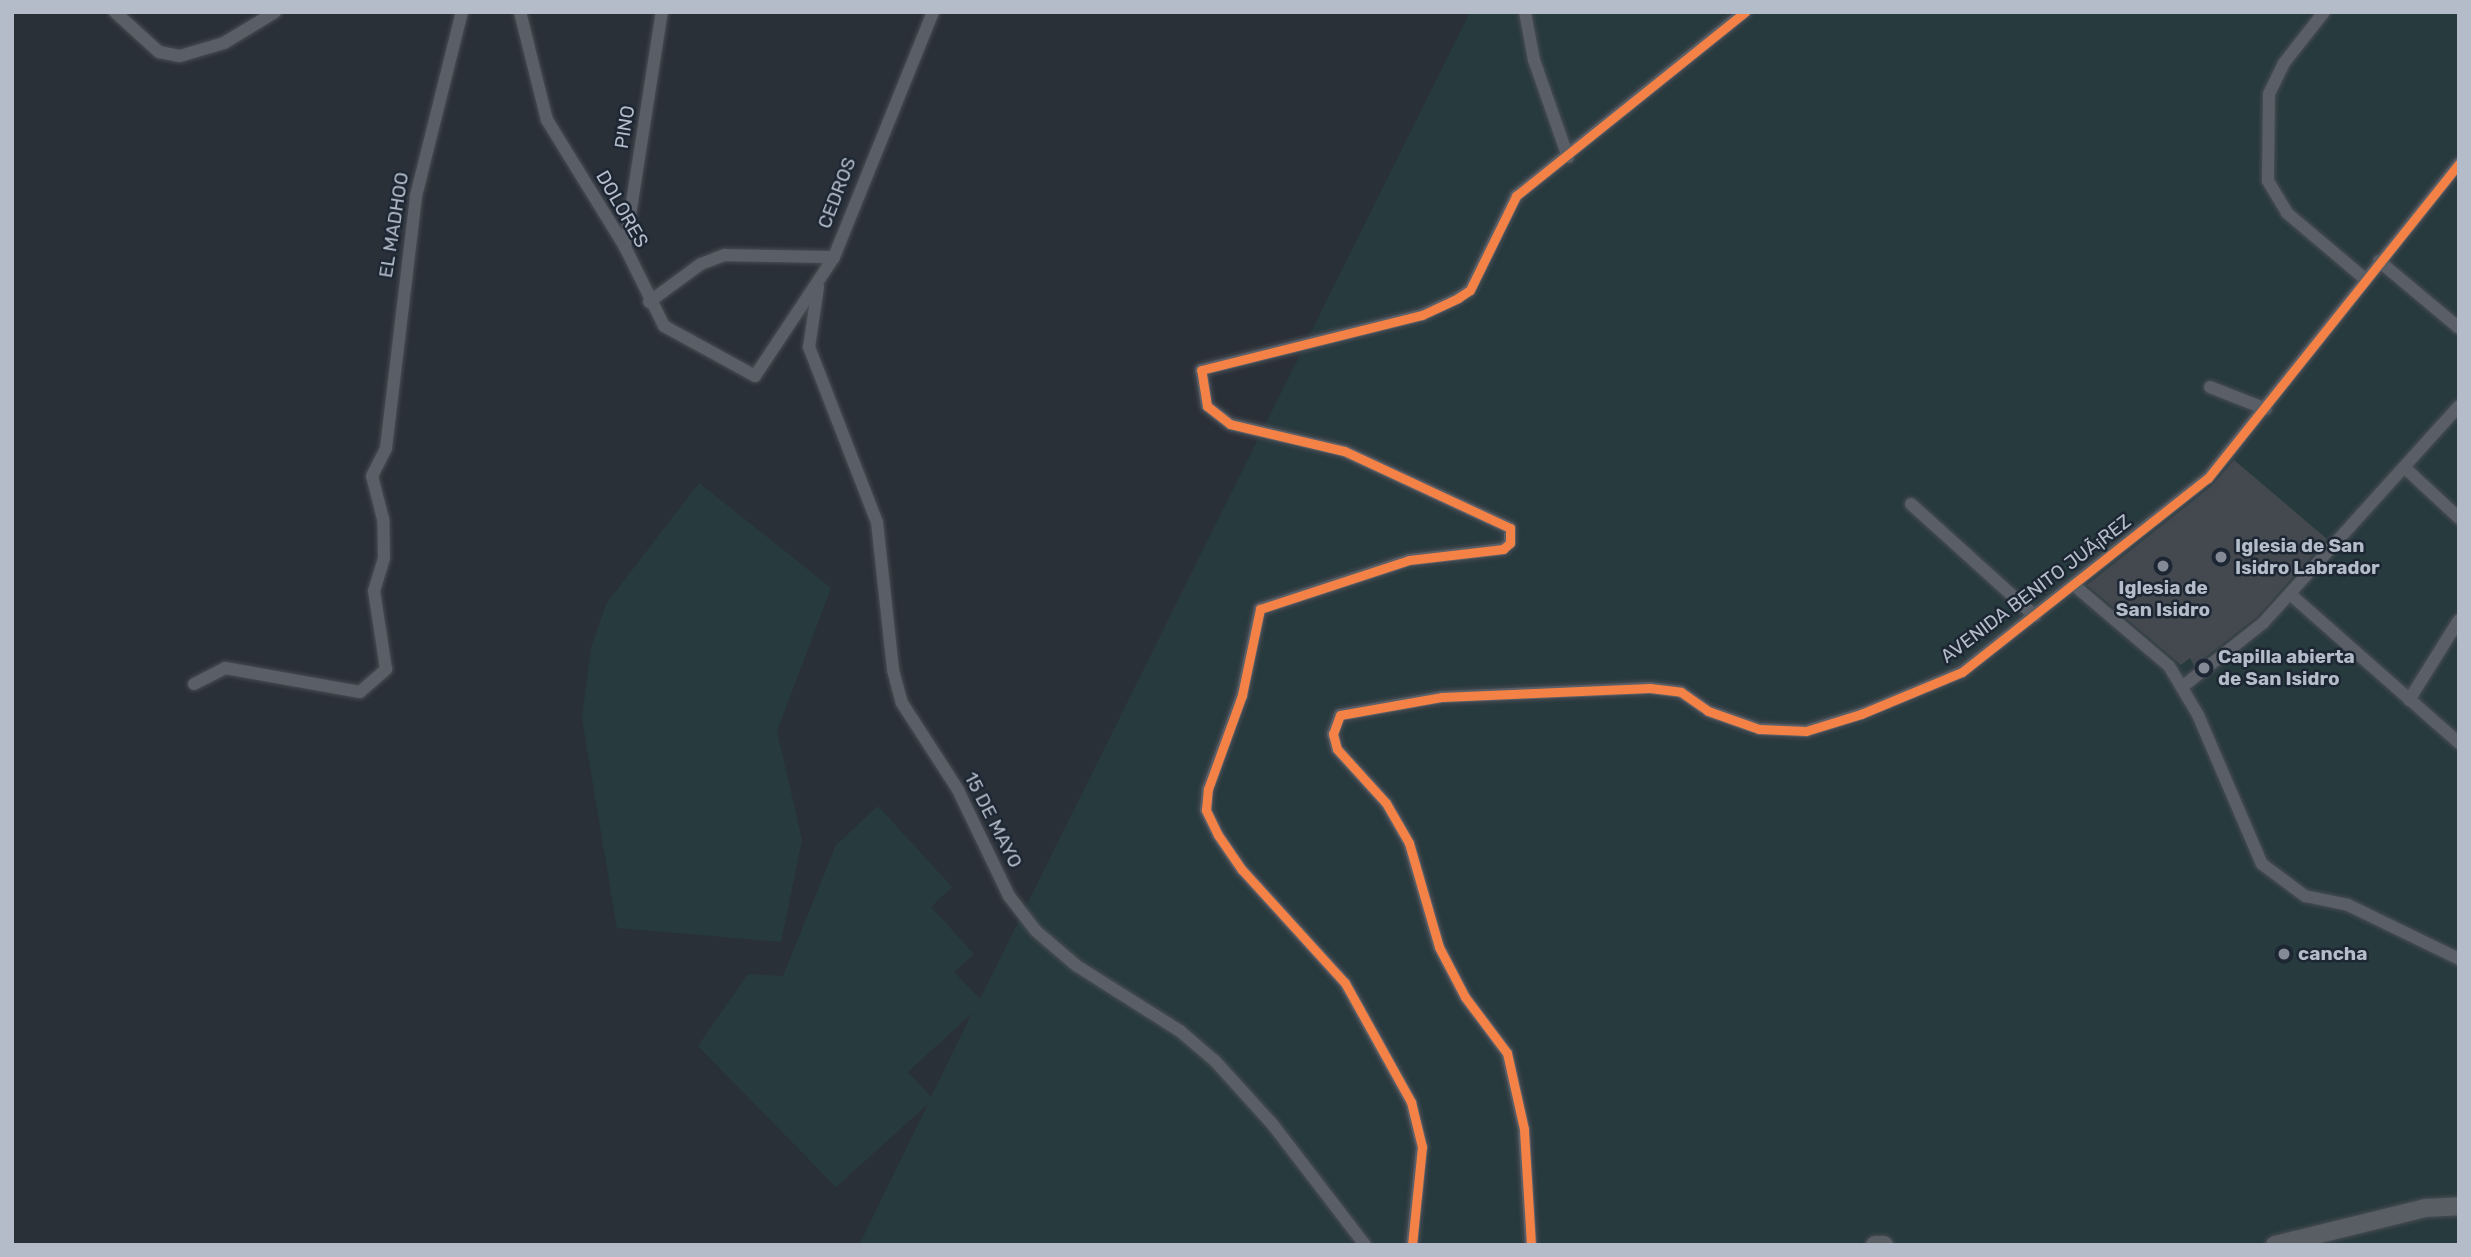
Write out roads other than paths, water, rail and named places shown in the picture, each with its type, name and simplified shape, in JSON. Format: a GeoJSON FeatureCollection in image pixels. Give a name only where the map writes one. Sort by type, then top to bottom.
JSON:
{"type":"FeatureCollection","features":[{"type":"Feature","properties":{"kind":"main road"},"geometry":{"type":"LineString","coordinates":[[2275,1245],[2413,1211],[2459,1206]]}},
{"type":"Feature","properties":{"kind":"main road"},"geometry":{"type":"LineString","coordinates":[[1875,1245],[1884,1245]]}},
{"type":"Feature","properties":{"kind":"street"},"geometry":{"type":"LineString","coordinates":[[115,12],[159,52],[180,56],[224,43],[275,12]]}},
{"type":"Feature","properties":{"kind":"street","name":"EL MADHOO"},"geometry":{"type":"LineString","coordinates":[[194,684],[219,669],[340,691],[360,692],[380,678],[388,659],[374,592],[384,549],[372,484],[387,448],[416,196],[462,12]]}},
{"type":"Feature","properties":{"kind":"street","name":"DOLORES"},"geometry":{"type":"LineString","coordinates":[[520,12],[547,120],[625,247],[649,302],[664,326],[755,376]]}},
{"type":"Feature","properties":{"kind":"street","name":"PINO"},"geometry":{"type":"LineString","coordinates":[[625,247],[662,12]]}},
{"type":"Feature","properties":{"kind":"street","name":"CEDROS"},"geometry":{"type":"LineString","coordinates":[[755,376],[818,286],[834,257],[933,12]]}},
{"type":"Feature","properties":{"kind":"street"},"geometry":{"type":"LineString","coordinates":[[1525,12],[1534,60],[1568,157]]}},
{"type":"Feature","properties":{"kind":"street"},"geometry":{"type":"LineString","coordinates":[[1412,1245],[1422,1147],[1411,1102],[1345,983],[1242,870],[1218,835],[1206,810],[1208,789],[1242,695],[1260,609],[1409,560],[1503,549],[1510,543],[1510,528],[1344,451],[1230,424],[1207,406],[1201,370],[1422,316],[1458,298],[1470,290],[1517,196],[1745,12]]}},
{"type":"Feature","properties":{"kind":"street"},"geometry":{"type":"LineString","coordinates":[[2324,12],[2284,63],[2269,94],[2268,181],[2287,213],[2365,279]]}},
{"type":"Feature","properties":{"kind":"street","name":"AVENIDA BENITO JUÃ¡REZ"},"geometry":{"type":"LineString","coordinates":[[1531,1245],[1524,1129],[1507,1053],[1465,997],[1439,947],[1409,843],[1386,803],[1337,749],[1333,734],[1335,721],[1345,713],[1442,697],[1650,688],[1681,692],[1708,711],[1759,729],[1806,731],[1861,715],[1962,672],[2075,586],[2208,478],[2266,409],[2379,261],[2459,164]]}},
{"type":"Feature","properties":{"kind":"street"},"geometry":{"type":"LineString","coordinates":[[649,302],[701,264],[725,255],[834,257]]}},
{"type":"Feature","properties":{"kind":"street"},"geometry":{"type":"LineString","coordinates":[[2379,261],[2459,328]]}},
{"type":"Feature","properties":{"kind":"street","name":"15 DE MAYO"},"geometry":{"type":"LineString","coordinates":[[818,286],[809,347],[877,522],[893,670],[902,702],[958,790],[1009,896],[1036,931],[1077,966],[1180,1031],[1215,1061],[1273,1125],[1365,1245]]}},
{"type":"Feature","properties":{"kind":"street"},"geometry":{"type":"LineString","coordinates":[[2210,387],[2266,409]]}},
{"type":"Feature","properties":{"kind":"street"},"geometry":{"type":"LineString","coordinates":[[2182,687],[2263,623],[2459,406]]}},
{"type":"Feature","properties":{"kind":"street"},"geometry":{"type":"LineString","coordinates":[[2405,467],[2459,518]]}},
{"type":"Feature","properties":{"kind":"street"},"geometry":{"type":"LineString","coordinates":[[1911,504],[2035,616]]}},
{"type":"Feature","properties":{"kind":"street"},"geometry":{"type":"LineString","coordinates":[[2075,586],[2169,666],[2182,687],[2262,864],[2305,896],[2348,905],[2459,959]]}},
{"type":"Feature","properties":{"kind":"street"},"geometry":{"type":"LineString","coordinates":[[2290,594],[2459,743]]}},
{"type":"Feature","properties":{"kind":"street"},"geometry":{"type":"LineString","coordinates":[[2409,700],[2459,620]]}},
{"type":"Feature","properties":{"kind":"waterway"},"geometry":{"type":"LineString","coordinates":[[2436,1245],[2459,1245]]}},
{"type":"Feature","properties":{"kind":"place","name":"Iglesia de San Isidro Labrador"},"geometry":{"type":"Point","coordinates":[2221,557]}},
{"type":"Feature","properties":{"kind":"place","name":"Iglesia de San Isidro"},"geometry":{"type":"Point","coordinates":[2163,566]}},
{"type":"Feature","properties":{"kind":"place","name":"Capilla abierta de San Isidro"},"geometry":{"type":"Point","coordinates":[2204,668]}},
{"type":"Feature","properties":{"kind":"place","name":"cancha"},"geometry":{"type":"Point","coordinates":[2284,954]}}]}
